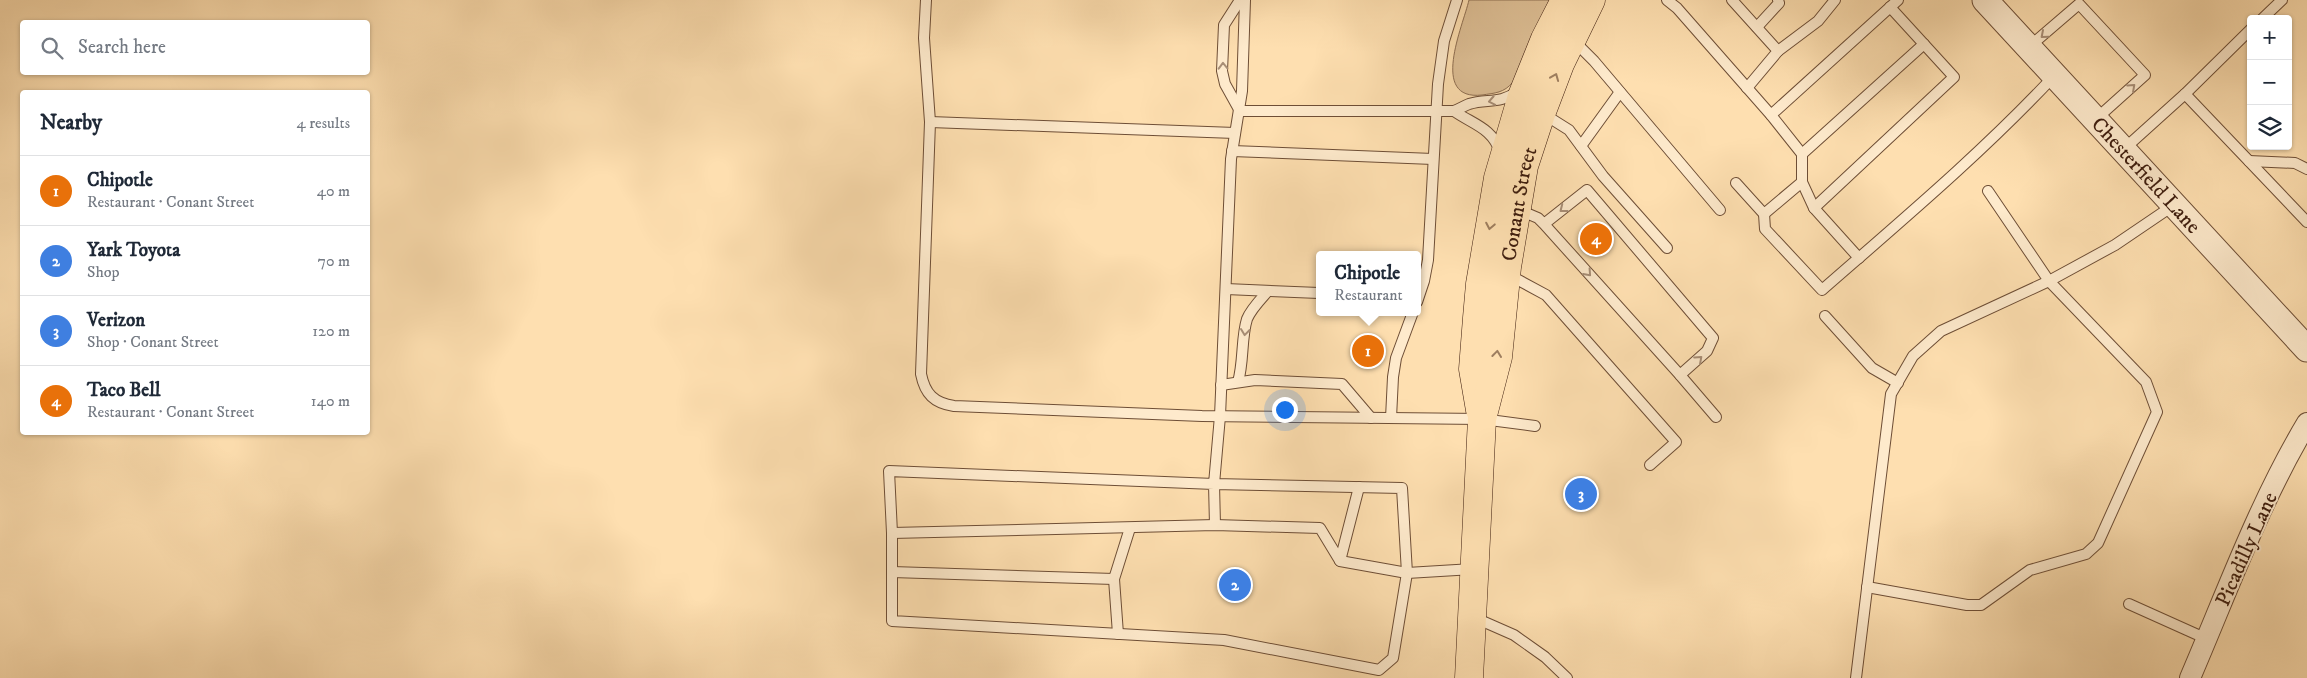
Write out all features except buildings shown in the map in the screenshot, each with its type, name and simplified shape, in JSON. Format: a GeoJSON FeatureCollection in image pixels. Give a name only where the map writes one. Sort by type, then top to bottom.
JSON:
{"type":"FeatureCollection","features":[{"type":"Feature","properties":{"kind":"main road","name":"Conant Street"},"geometry":{"type":"LineString","coordinates":[[1482,419],[1473,369],[1480,284],[1500,168],[1527,84],[1545,39],[1564,0]]}},
{"type":"Feature","properties":{"kind":"main road","name":"Conant Street"},"geometry":{"type":"LineString","coordinates":[[1469,678],[1482,419],[1498,357],[1506,274],[1524,166],[1541,112],[1572,38],[1591,0]]}},
{"type":"Feature","properties":{"kind":"street","name":"Chesterfield Lane"},"geometry":{"type":"LineString","coordinates":[[1991,2],[2095,120],[2307,349]]}},
{"type":"Feature","properties":{"kind":"street","name":"Picadilly Lane"},"geometry":{"type":"LineString","coordinates":[[2190,678],[2254,526],[2290,451],[2307,423]]}},
{"type":"Feature","properties":{"kind":"lane"},"geometry":{"type":"LineString","coordinates":[[926,0],[924,38],[930,122],[921,374],[924,387],[933,399],[942,404],[954,406],[1220,416],[1482,419],[1535,426]]}},
{"type":"Feature","properties":{"kind":"lane"},"geometry":{"type":"LineString","coordinates":[[1240,0],[1224,26],[1222,70],[1225,84],[1240,110]]}},
{"type":"Feature","properties":{"kind":"lane"},"geometry":{"type":"LineString","coordinates":[[1214,525],[1214,484],[1220,416],[1232,151],[1240,110],[1245,0]]}},
{"type":"Feature","properties":{"kind":"lane"},"geometry":{"type":"LineString","coordinates":[[1421,290],[1428,260],[1432,159],[1444,41],[1457,0]]}},
{"type":"Feature","properties":{"kind":"lane"},"geometry":{"type":"LineString","coordinates":[[1667,0],[1677,8],[1771,115],[1802,154],[1802,182],[1814,208],[1859,258]]}},
{"type":"Feature","properties":{"kind":"lane"},"geometry":{"type":"LineString","coordinates":[[1732,0],[1778,51]]}},
{"type":"Feature","properties":{"kind":"lane"},"geometry":{"type":"LineString","coordinates":[[1757,27],[1778,3],[1778,0]]}},
{"type":"Feature","properties":{"kind":"lane"},"geometry":{"type":"LineString","coordinates":[[1747,88],[1778,51],[1818,21],[1835,0]]}},
{"type":"Feature","properties":{"kind":"lane"},"geometry":{"type":"LineString","coordinates":[[2266,15],[2282,0]]}},
{"type":"Feature","properties":{"kind":"lane"},"geometry":{"type":"LineString","coordinates":[[1771,115],[1894,3],[1924,44],[1954,77],[1814,208]]}},
{"type":"Feature","properties":{"kind":"lane"},"geometry":{"type":"LineString","coordinates":[[2029,47],[2079,4],[2145,75],[2095,120]]}},
{"type":"Feature","properties":{"kind":"lane"},"geometry":{"type":"LineString","coordinates":[[2123,150],[2185,94],[2247,34]]}},
{"type":"Feature","properties":{"kind":"lane"},"geometry":{"type":"LineString","coordinates":[[1572,38],[1720,210]]}},
{"type":"Feature","properties":{"kind":"lane"},"geometry":{"type":"LineString","coordinates":[[1802,154],[1924,44]]}},
{"type":"Feature","properties":{"kind":"lane"},"geometry":{"type":"LineString","coordinates":[[1736,183],[1764,214],[1765,229],[1822,290],[2008,125],[2055,76]]}},
{"type":"Feature","properties":{"kind":"lane"},"geometry":{"type":"LineString","coordinates":[[1240,110],[1454,111],[1470,104],[1487,103],[1506,98],[1527,84]]}},
{"type":"Feature","properties":{"kind":"lane"},"geometry":{"type":"LineString","coordinates":[[1581,146],[1620,92]]}},
{"type":"Feature","properties":{"kind":"lane"},"geometry":{"type":"LineString","coordinates":[[2185,94],[2307,219]]}},
{"type":"Feature","properties":{"kind":"lane"},"geometry":{"type":"LineString","coordinates":[[1454,111],[1468,121],[1484,128],[1492,135],[1498,145],[1500,168]]}},
{"type":"Feature","properties":{"kind":"lane"},"geometry":{"type":"LineString","coordinates":[[1541,112],[1569,130],[1603,176],[1666,248]]}},
{"type":"Feature","properties":{"kind":"lane"},"geometry":{"type":"LineString","coordinates":[[930,122],[1235,133]]}},
{"type":"Feature","properties":{"kind":"lane"},"geometry":{"type":"LineString","coordinates":[[1232,151],[1432,159]]}},
{"type":"Feature","properties":{"kind":"lane"},"geometry":{"type":"LineString","coordinates":[[2249,161],[2295,163],[2307,169]]}},
{"type":"Feature","properties":{"kind":"lane"},"geometry":{"type":"LineString","coordinates":[[1764,214],[1802,182]]}},
{"type":"Feature","properties":{"kind":"lane"},"geometry":{"type":"LineString","coordinates":[[1544,224],[1587,190],[1713,338],[1707,351],[1680,376]]}},
{"type":"Feature","properties":{"kind":"lane"},"geometry":{"type":"LineString","coordinates":[[1867,586],[1967,605],[1981,605],[2030,570],[2086,554],[2098,543],[2157,412],[2146,382],[2049,281],[1988,190]]}},
{"type":"Feature","properties":{"kind":"lane"},"geometry":{"type":"LineString","coordinates":[[1856,678],[1891,394],[1913,356],[1941,331],[2049,281],[2115,245],[2174,205]]}},
{"type":"Feature","properties":{"kind":"lane"},"geometry":{"type":"LineString","coordinates":[[1518,209],[1538,218],[1544,224],[1716,417]]}},
{"type":"Feature","properties":{"kind":"lane"},"geometry":{"type":"LineString","coordinates":[[1506,274],[1546,295],[1676,442],[1650,465]]}},
{"type":"Feature","properties":{"kind":"lane"},"geometry":{"type":"LineString","coordinates":[[1226,289],[1316,293]]}},
{"type":"Feature","properties":{"kind":"lane"},"geometry":{"type":"LineString","coordinates":[[1238,382],[1243,362],[1245,329],[1248,319],[1268,290]]}},
{"type":"Feature","properties":{"kind":"lane"},"geometry":{"type":"LineString","coordinates":[[1391,418],[1392,377],[1396,358],[1412,316]]}},
{"type":"Feature","properties":{"kind":"lane"},"geometry":{"type":"LineString","coordinates":[[1825,316],[1872,368],[1898,383]]}},
{"type":"Feature","properties":{"kind":"lane"},"geometry":{"type":"LineString","coordinates":[[1221,385],[1255,380],[1342,384],[1372,418]]}},
{"type":"Feature","properties":{"kind":"lane"},"geometry":{"type":"LineString","coordinates":[[889,472],[1214,484],[1360,487],[1402,488],[1407,573],[1393,658],[1378,670],[1224,640],[892,620],[892,533],[889,472]]}},
{"type":"Feature","properties":{"kind":"lane"},"geometry":{"type":"LineString","coordinates":[[1340,561],[1360,487]]}},
{"type":"Feature","properties":{"kind":"lane"},"geometry":{"type":"LineString","coordinates":[[892,533],[1214,525],[1320,528],[1340,561],[1407,573],[1474,569]]}},
{"type":"Feature","properties":{"kind":"lane"},"geometry":{"type":"LineString","coordinates":[[1118,634],[1114,579],[1130,528]]}},
{"type":"Feature","properties":{"kind":"lane"},"geometry":{"type":"LineString","coordinates":[[892,572],[1114,579]]}},
{"type":"Feature","properties":{"kind":"lane"},"geometry":{"type":"LineString","coordinates":[[2129,604],[2207,639]]}},
{"type":"Feature","properties":{"kind":"lane"},"geometry":{"type":"LineString","coordinates":[[1472,616],[1514,635],[1545,657],[1568,678]]}},
{"type":"Feature","properties":{"kind":"shaded area"},"geometry":{"type":"Polygon","coordinates":[[[1469,0],[1553,0],[1525,63],[1513,82],[1499,92],[1482,95],[1466,94],[1457,86],[1453,74],[1453,59],[1469,0]]]}},
{"type":"Feature","properties":{"kind":"place","name":"Taco Bell"},"geometry":{"type":"Point","coordinates":[1596,239]}},
{"type":"Feature","properties":{"kind":"place","name":"Chipotle"},"geometry":{"type":"Point","coordinates":[1368,351]}},
{"type":"Feature","properties":{"kind":"place","name":"Verizon"},"geometry":{"type":"Point","coordinates":[1581,494]}},
{"type":"Feature","properties":{"kind":"place","name":"Yark Toyota"},"geometry":{"type":"Point","coordinates":[1235,585]}}]}
